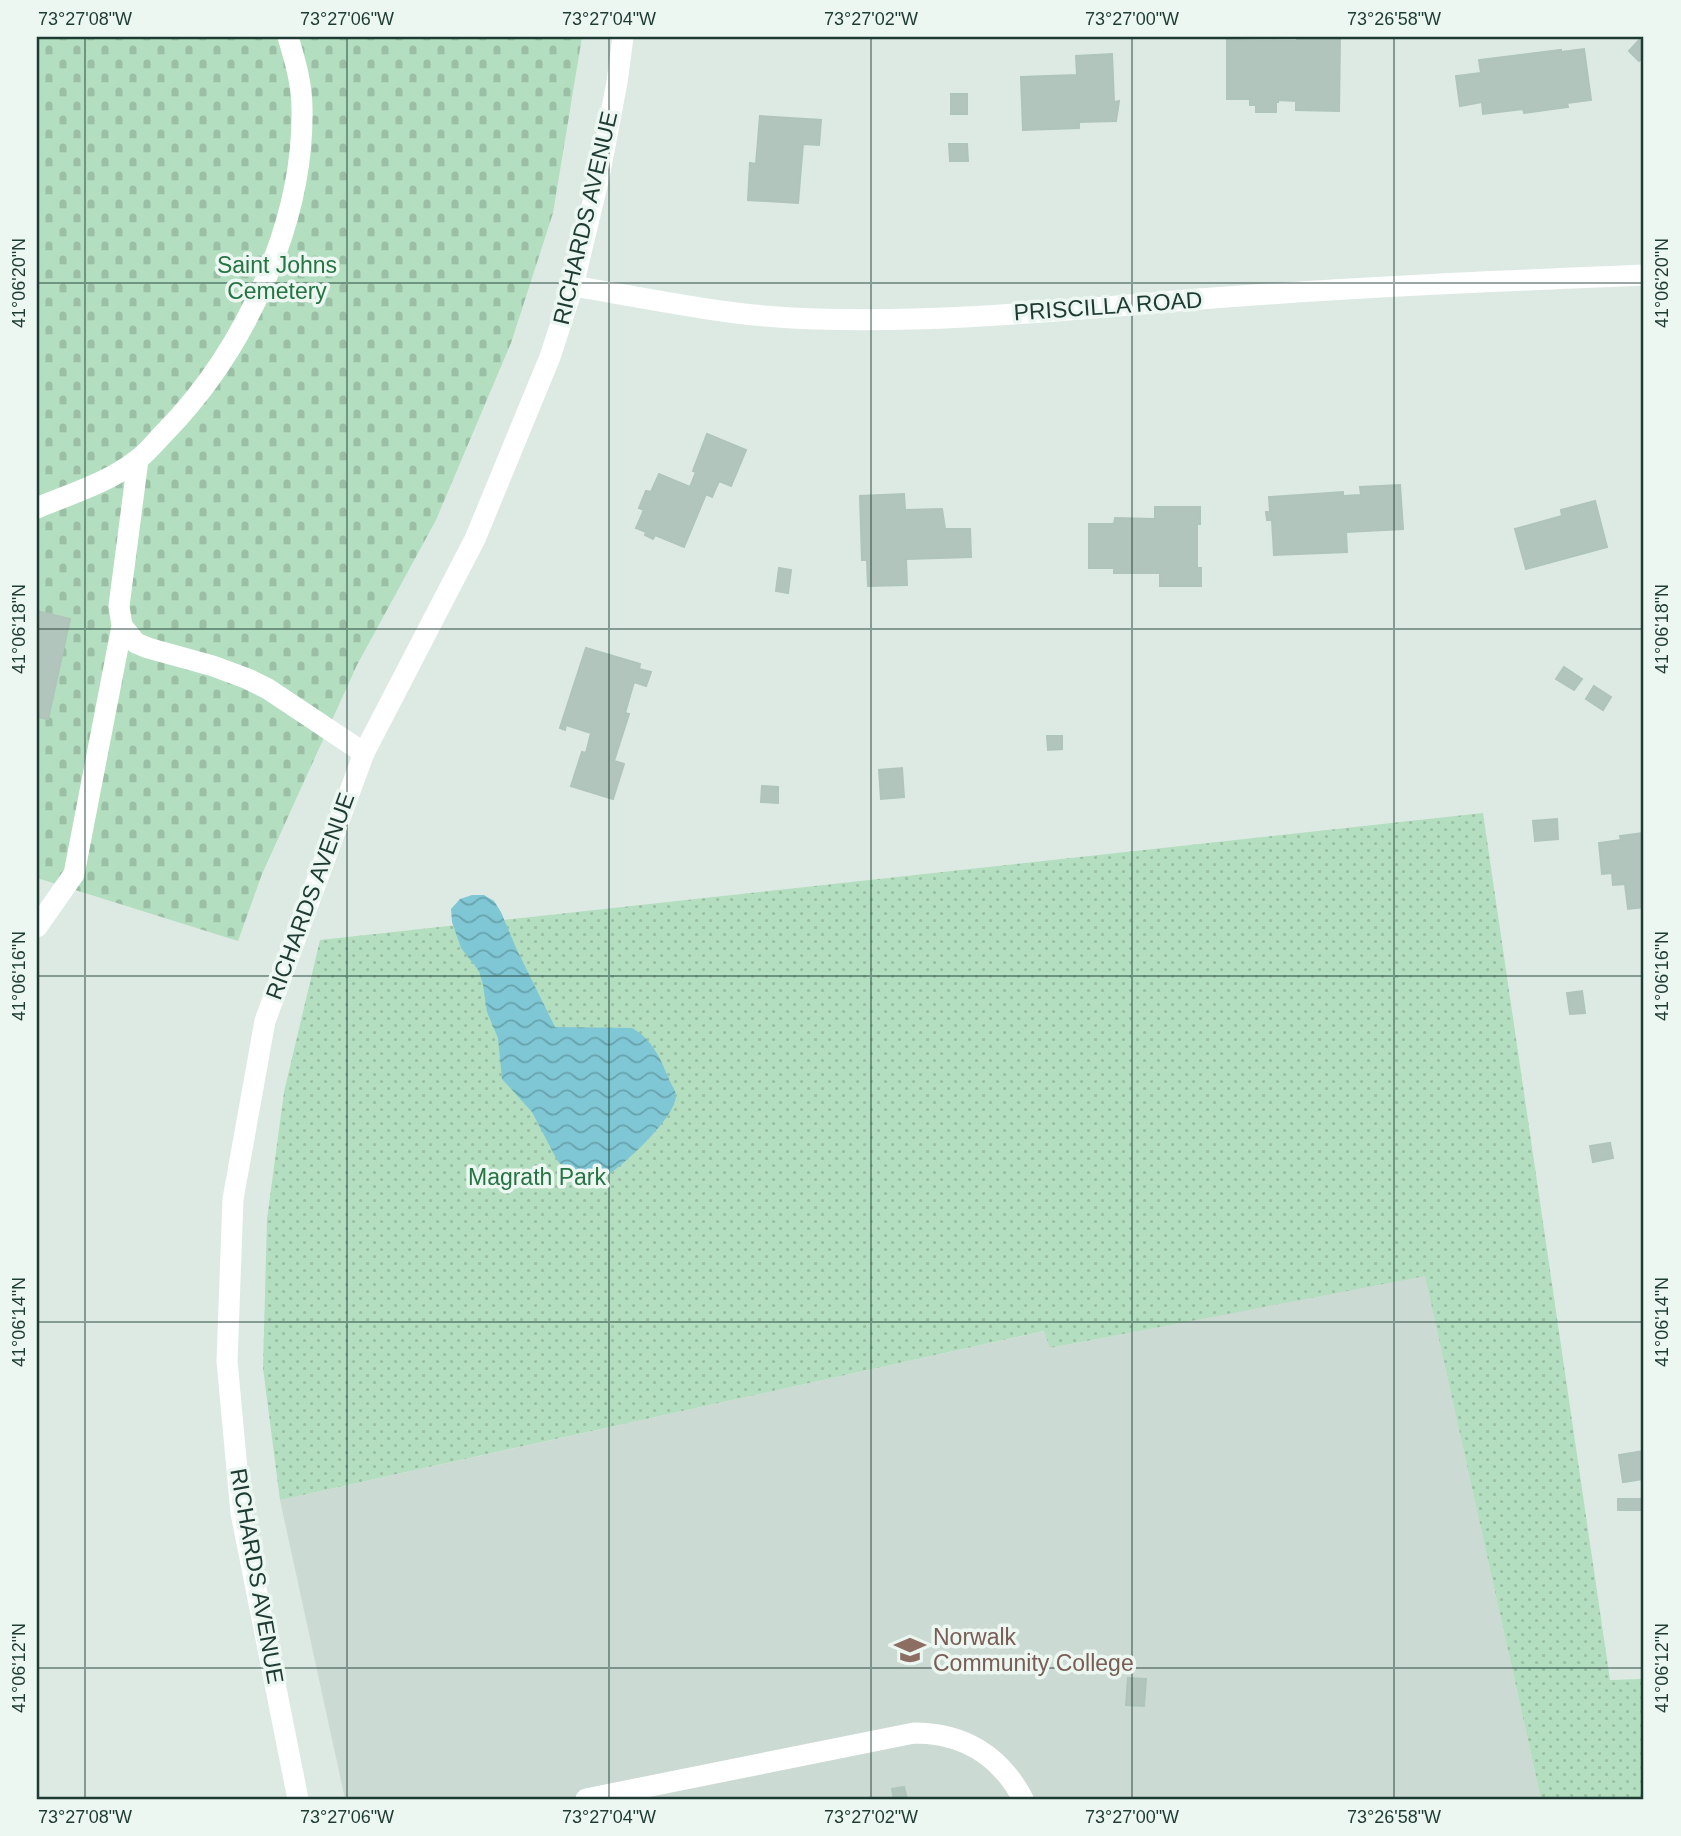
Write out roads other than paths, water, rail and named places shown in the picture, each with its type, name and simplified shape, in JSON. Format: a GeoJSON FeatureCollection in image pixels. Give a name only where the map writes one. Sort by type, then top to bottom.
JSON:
{"type":"FeatureCollection","features":[{"type":"Feature","properties":{"kind":"street"},"geometry":{"type":"LineString","coordinates":[[37,508],[104,480],[138,460],[191,405],[220,364],[260,291],[281,235],[298,167],[302,128],[300,83],[288,37]]}},
{"type":"Feature","properties":{"kind":"street","name":"RICHARDS AVENUE"},"geometry":{"type":"LineString","coordinates":[[298,1799],[241,1513],[227,1361],[233,1199],[265,1021],[364,753],[475,538],[550,357],[573,286],[599,177],[623,37]]}},
{"type":"Feature","properties":{"kind":"street","name":"PRISCILLA ROAD"},"geometry":{"type":"LineString","coordinates":[[573,286],[721,311],[792,318],[871,319],[972,317],[1408,285],[1644,275]]}},
{"type":"Feature","properties":{"kind":"street"},"geometry":{"type":"LineString","coordinates":[[37,928],[74,874],[122,626],[119,606],[138,460]]}},
{"type":"Feature","properties":{"kind":"street"},"geometry":{"type":"LineString","coordinates":[[122,626],[136,643],[214,666],[268,689],[364,753]]}},
{"type":"Feature","properties":{"kind":"street"},"geometry":{"type":"LineString","coordinates":[[586,1799],[899,1735],[945,1735],[976,1746],[1012,1780],[1023,1799]]}},
{"type":"Feature","properties":{"kind":"water"},"geometry":{"type":"Polygon","coordinates":[[[484,895],[494,901],[501,912],[555,1027],[632,1028],[655,1050],[675,1091],[674,1104],[659,1128],[622,1164],[600,1180],[576,1182],[557,1160],[532,1112],[502,1079],[498,1038],[487,1012],[479,971],[461,948],[452,922],[451,909],[460,899],[484,895]]]}},
{"type":"Feature","properties":{"kind":"place","name":"Norwalk Community College"},"geometry":{"type":"Point","coordinates":[910,1650]}},
{"type":"Feature","properties":{"kind":"park label","name":"Saint Johns Cemetery"},"geometry":{"type":"Point","coordinates":[277,278]}},
{"type":"Feature","properties":{"kind":"park label","name":"Magrath Park"},"geometry":{"type":"Point","coordinates":[537,1177]}}]}
